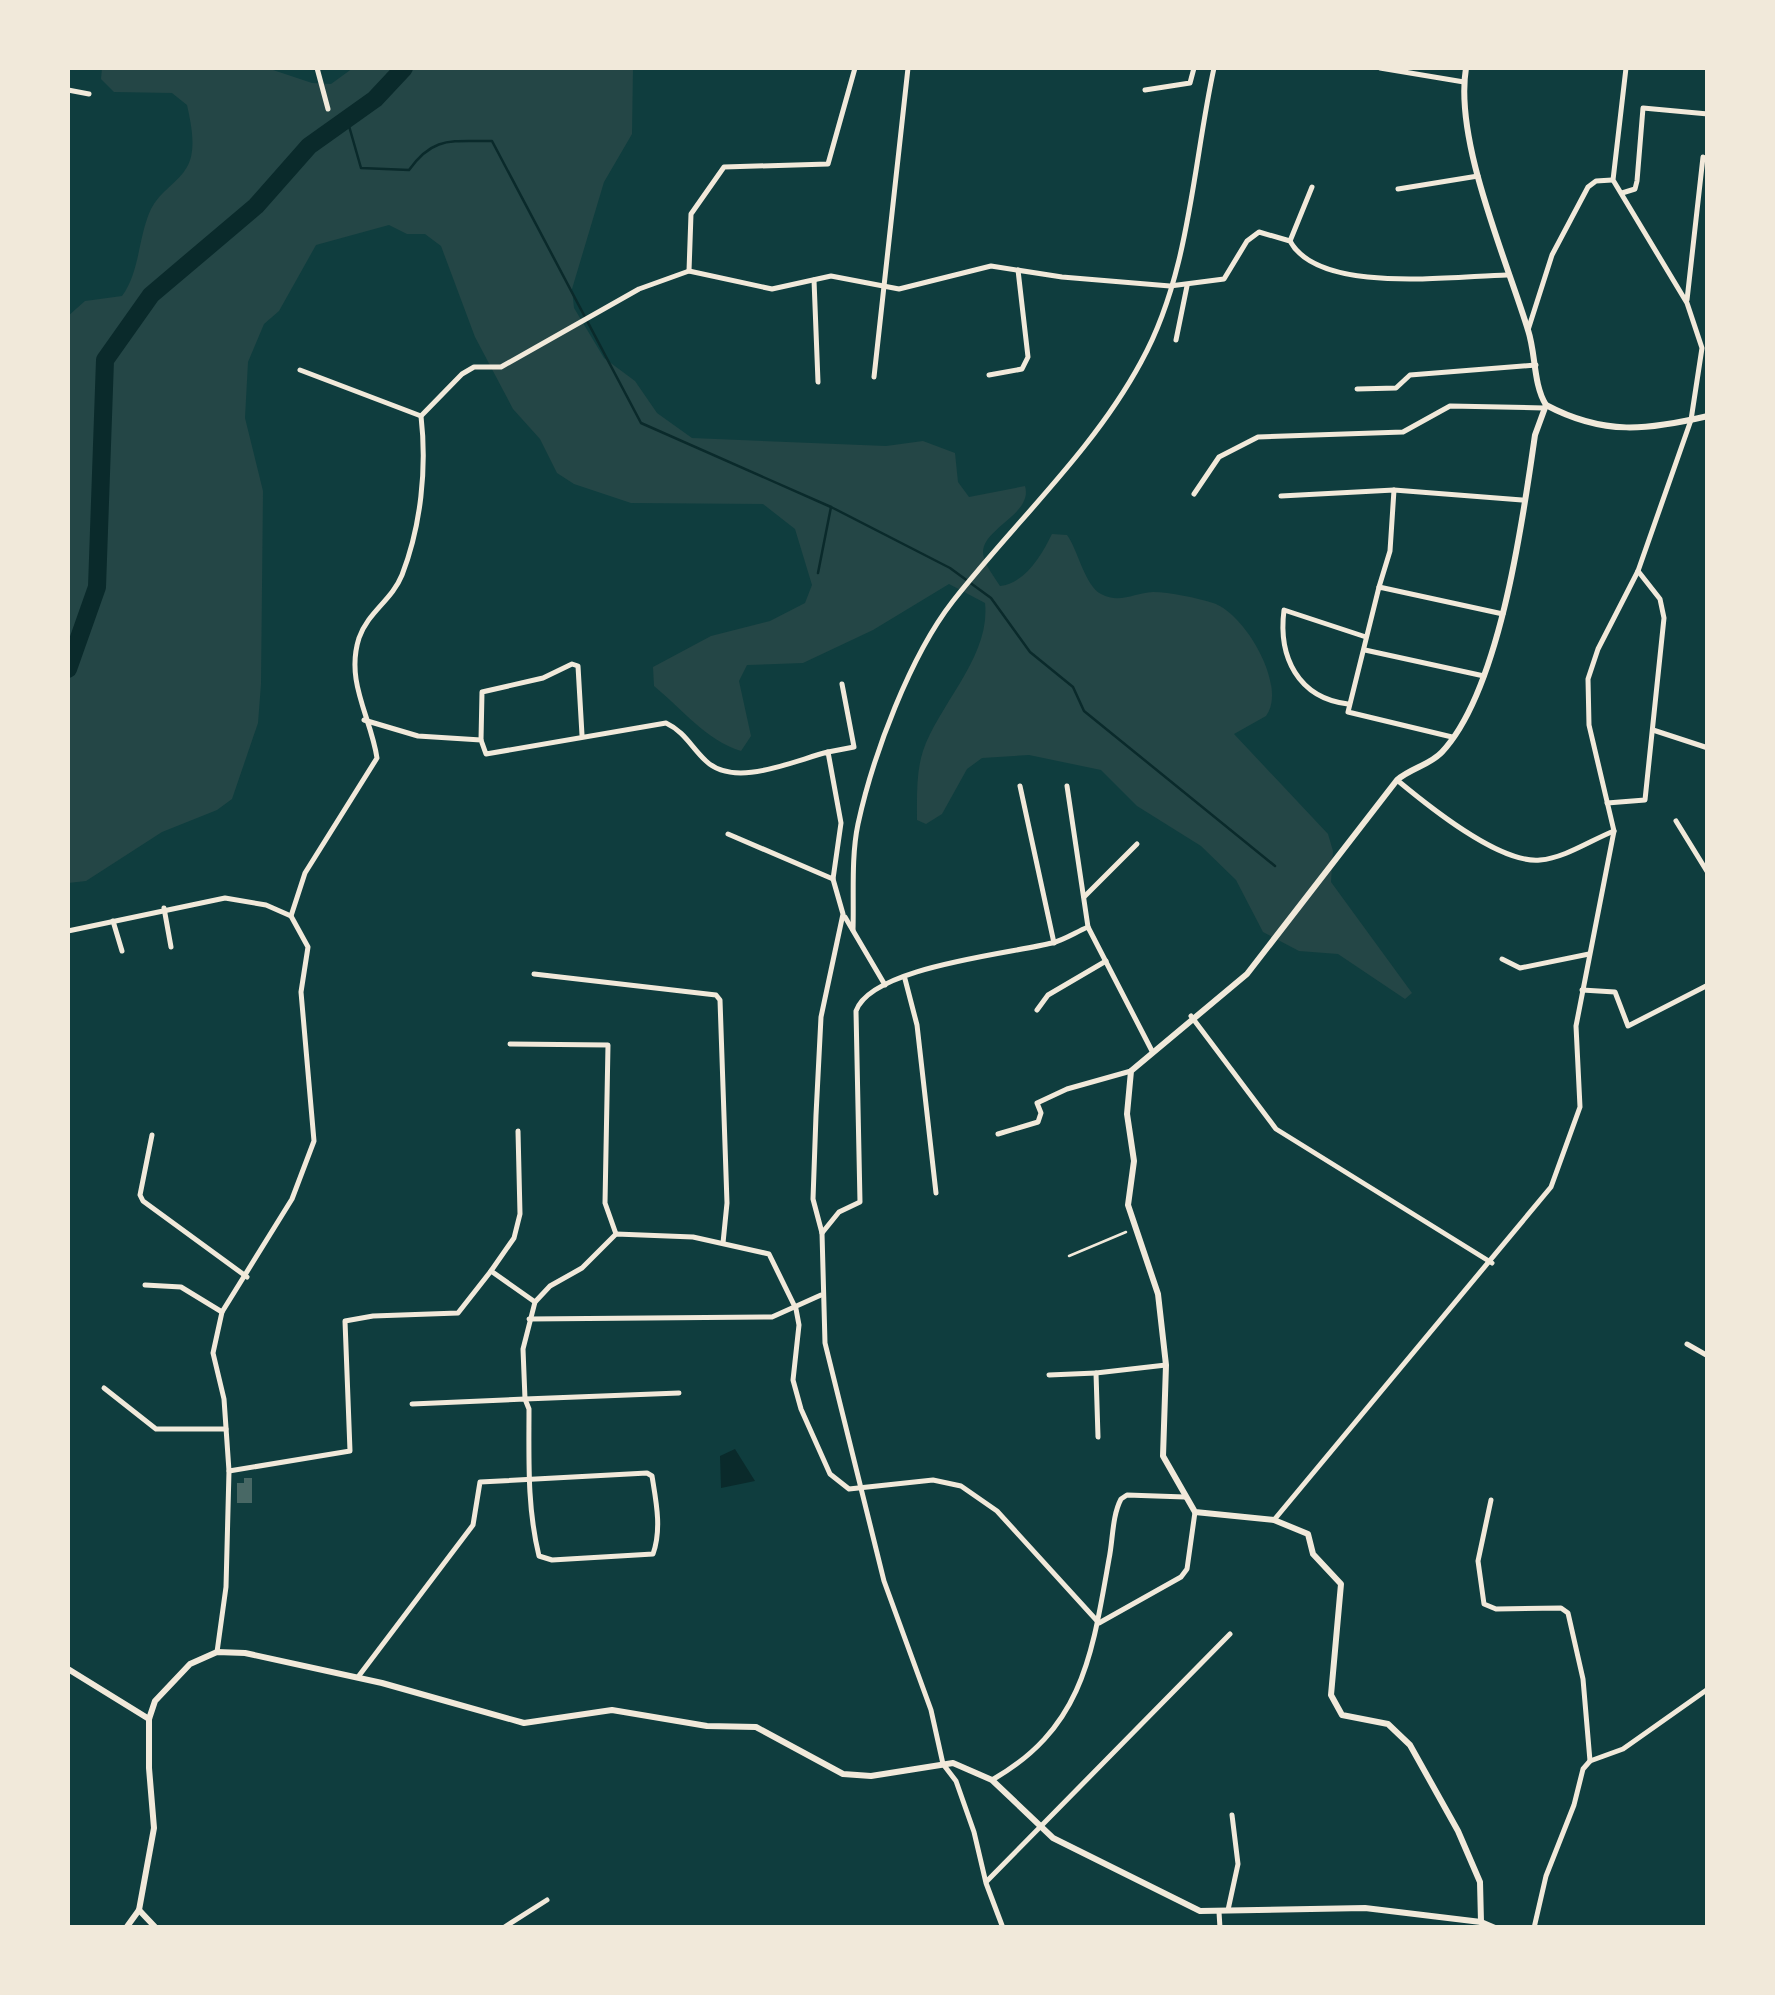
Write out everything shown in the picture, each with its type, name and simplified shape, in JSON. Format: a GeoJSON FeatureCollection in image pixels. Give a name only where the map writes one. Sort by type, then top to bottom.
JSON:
{"type":"FeatureCollection","features":[{"type":"Feature","properties":{"kind":"street"},"geometry":{"type":"LineString","coordinates":[[317,68],[328,109]]}},
{"type":"Feature","properties":{"kind":"street"},"geometry":{"type":"LineString","coordinates":[[689,271],[690,214],[724,167],[828,164],[854,68]]}},
{"type":"Feature","properties":{"kind":"street"},"geometry":{"type":"LineString","coordinates":[[874,377],[908,68]]}},
{"type":"Feature","properties":{"kind":"street"},"geometry":{"type":"LineString","coordinates":[[1145,90],[1180,88],[1190,83],[1194,68]]}},
{"type":"Feature","properties":{"kind":"street"},"geometry":{"type":"LineString","coordinates":[[853,930],[858,826],[885,738],[916,666],[953,600],[1132,376],[1156,329],[1170,286],[1214,68]]}},
{"type":"Feature","properties":{"kind":"street"},"geometry":{"type":"LineString","coordinates":[[1380,68],[1464,82]]}},
{"type":"Feature","properties":{"kind":"street"},"geometry":{"type":"LineString","coordinates":[[998,1134],[1038,1122],[1041,1113],[1036,1103],[1066,1089],[1131,1071],[1191,1016],[1247,974],[1396,780],[1432,761],[1454,738],[1484,676],[1503,614],[1522,500],[1545,406],[1528,330],[1507,275],[1465,125],[1466,68]]}},
{"type":"Feature","properties":{"kind":"street"},"geometry":{"type":"LineString","coordinates":[[1626,68],[1614,180],[1686,303],[1708,357]]}},
{"type":"Feature","properties":{"kind":"street"},"geometry":{"type":"LineString","coordinates":[[68,90],[89,94]]}},
{"type":"Feature","properties":{"kind":"street"},"geometry":{"type":"LineString","coordinates":[[1622,194],[1635,189],[1638,181],[1643,108],[1708,114]]}},
{"type":"Feature","properties":{"kind":"street"},"geometry":{"type":"LineString","coordinates":[[1686,303],[1703,158]]}},
{"type":"Feature","properties":{"kind":"street"},"geometry":{"type":"LineString","coordinates":[[1398,190],[1481,176]]}},
{"type":"Feature","properties":{"kind":"street"},"geometry":{"type":"LineString","coordinates":[[1528,330],[1552,255],[1588,187],[1596,180],[1614,180]]}},
{"type":"Feature","properties":{"kind":"street"},"geometry":{"type":"LineString","coordinates":[[1290,242],[1312,187]]}},
{"type":"Feature","properties":{"kind":"street"},"geometry":{"type":"LineString","coordinates":[[421,416],[462,374],[474,368],[501,367],[639,289],[689,271],[772,289],[831,276],[881,288],[925,284],[991,266],[1187,286],[1224,279],[1247,240],[1260,232],[1290,242],[1297,254],[1313,266],[1369,276],[1507,275]]}},
{"type":"Feature","properties":{"kind":"street"},"geometry":{"type":"LineString","coordinates":[[989,375],[1022,368],[1028,357],[1018,270]]}},
{"type":"Feature","properties":{"kind":"street"},"geometry":{"type":"LineString","coordinates":[[814,279],[818,382]]}},
{"type":"Feature","properties":{"kind":"street"},"geometry":{"type":"LineString","coordinates":[[1176,340],[1187,286]]}},
{"type":"Feature","properties":{"kind":"street"},"geometry":{"type":"LineString","coordinates":[[1274,1520],[1552,1187],[1577,1124],[1576,1026],[1614,831],[1589,725],[1588,679],[1598,650],[1638,570],[1691,420],[1702,348]]}},
{"type":"Feature","properties":{"kind":"street"},"geometry":{"type":"LineString","coordinates":[[1357,388],[1396,388],[1410,375],[1536,365]]}},
{"type":"Feature","properties":{"kind":"street"},"geometry":{"type":"LineString","coordinates":[[300,370],[421,416]]}},
{"type":"Feature","properties":{"kind":"street"},"geometry":{"type":"LineString","coordinates":[[1194,494],[1219,457],[1258,437],[1403,432],[1450,406],[1545,406],[1579,418],[1656,430],[1708,416]]}},
{"type":"Feature","properties":{"kind":"street"},"geometry":{"type":"LineString","coordinates":[[291,916],[305,872],[377,758],[355,676],[358,640],[374,608],[392,592],[402,575],[426,465],[421,416]]}},
{"type":"Feature","properties":{"kind":"street"},"geometry":{"type":"LineString","coordinates":[[1281,496],[1394,490],[1522,500]]}},
{"type":"Feature","properties":{"kind":"street"},"geometry":{"type":"LineString","coordinates":[[1394,490],[1390,551],[1348,712],[1454,738]]}},
{"type":"Feature","properties":{"kind":"street"},"geometry":{"type":"LineString","coordinates":[[1607,803],[1645,800],[1664,618],[1660,598],[1638,570]]}},
{"type":"Feature","properties":{"kind":"street"},"geometry":{"type":"LineString","coordinates":[[1379,588],[1503,614]]}},
{"type":"Feature","properties":{"kind":"street"},"geometry":{"type":"LineString","coordinates":[[1348,704],[1332,702],[1304,686],[1291,669],[1282,644],[1284,610],[1368,637]]}},
{"type":"Feature","properties":{"kind":"street"},"geometry":{"type":"LineString","coordinates":[[1364,650],[1484,676]]}},
{"type":"Feature","properties":{"kind":"street"},"geometry":{"type":"LineString","coordinates":[[582,735],[578,666],[572,664],[543,678],[482,692],[481,740],[486,754],[666,723],[682,731],[708,764],[724,772],[760,770],[854,747],[842,684]]}},
{"type":"Feature","properties":{"kind":"street"},"geometry":{"type":"LineString","coordinates":[[364,720],[418,736],[481,740]]}},
{"type":"Feature","properties":{"kind":"street"},"geometry":{"type":"LineString","coordinates":[[1653,730],[1708,748]]}},
{"type":"Feature","properties":{"kind":"street"},"geometry":{"type":"LineString","coordinates":[[828,752],[841,823],[833,879],[844,914],[886,986]]}},
{"type":"Feature","properties":{"kind":"street"},"geometry":{"type":"LineString","coordinates":[[1396,780],[1430,808],[1510,855],[1537,861],[1614,831]]}},
{"type":"Feature","properties":{"kind":"street"},"geometry":{"type":"LineString","coordinates":[[1020,786],[1054,942]]}},
{"type":"Feature","properties":{"kind":"street"},"geometry":{"type":"LineString","coordinates":[[1067,786],[1088,927],[1152,1050]]}},
{"type":"Feature","properties":{"kind":"street"},"geometry":{"type":"LineString","coordinates":[[1676,820],[1708,873]]}},
{"type":"Feature","properties":{"kind":"street"},"geometry":{"type":"LineString","coordinates":[[728,834],[833,879]]}},
{"type":"Feature","properties":{"kind":"street"},"geometry":{"type":"LineString","coordinates":[[1084,898],[1137,844]]}},
{"type":"Feature","properties":{"kind":"street"},"geometry":{"type":"LineString","coordinates":[[68,932],[164,908],[225,898],[266,905],[291,916],[299,923],[308,948],[301,992],[314,1141],[292,1199],[222,1312],[214,1353],[228,1471],[226,1587],[217,1652]]}},
{"type":"Feature","properties":{"kind":"street"},"geometry":{"type":"LineString","coordinates":[[164,908],[172,947]]}},
{"type":"Feature","properties":{"kind":"street"},"geometry":{"type":"LineString","coordinates":[[844,914],[820,1017],[814,1199],[822,1233],[826,1343],[900,1634],[931,1710],[942,1764],[956,1781],[1003,1928]]}},
{"type":"Feature","properties":{"kind":"street"},"geometry":{"type":"LineString","coordinates":[[113,920],[122,951]]}},
{"type":"Feature","properties":{"kind":"street"},"geometry":{"type":"LineString","coordinates":[[822,1233],[838,1212],[860,1202],[856,1011],[868,991],[946,963],[1054,942],[1088,927]]}},
{"type":"Feature","properties":{"kind":"street"},"geometry":{"type":"LineString","coordinates":[[1502,958],[1520,968],[1589,954]]}},
{"type":"Feature","properties":{"kind":"street"},"geometry":{"type":"LineString","coordinates":[[1037,1010],[1048,996],[1106,961]]}},
{"type":"Feature","properties":{"kind":"street"},"geometry":{"type":"LineString","coordinates":[[534,974],[716,996],[720,1000],[726,1203],[723,1243]]}},
{"type":"Feature","properties":{"kind":"street"},"geometry":{"type":"LineString","coordinates":[[906,979],[916,1026],[936,1192]]}},
{"type":"Feature","properties":{"kind":"street"},"geometry":{"type":"LineString","coordinates":[[1582,990],[1615,992],[1628,1026],[1708,985]]}},
{"type":"Feature","properties":{"kind":"street"},"geometry":{"type":"LineString","coordinates":[[1191,1016],[1276,1129],[1492,1263]]}},
{"type":"Feature","properties":{"kind":"street"},"geometry":{"type":"LineString","coordinates":[[510,1044],[608,1046],[605,1203],[616,1234]]}},
{"type":"Feature","properties":{"kind":"street"},"geometry":{"type":"LineString","coordinates":[[1098,1624],[1180,1577],[1187,1569],[1194,1512],[1163,1456],[1166,1365],[1158,1294],[1128,1205],[1134,1162],[1128,1114],[1131,1071]]}},
{"type":"Feature","properties":{"kind":"street"},"geometry":{"type":"LineString","coordinates":[[228,1471],[350,1450],[345,1322],[373,1316],[458,1313],[514,1238],[520,1214],[518,1131]]}},
{"type":"Feature","properties":{"kind":"street"},"geometry":{"type":"LineString","coordinates":[[152,1135],[140,1194],[144,1202],[247,1277]]}},
{"type":"Feature","properties":{"kind":"street"},"geometry":{"type":"LineString","coordinates":[[356,1679],[474,1524],[480,1482],[529,1478],[648,1473],[658,1511],[653,1554],[552,1560],[539,1556],[531,1522],[529,1478],[529,1409],[523,1349],[529,1319],[536,1302],[550,1286],[582,1268],[616,1234],[723,1243],[769,1254],[796,1309],[799,1325],[793,1380],[830,1474],[843,1487],[933,1480],[961,1486],[996,1511],[1098,1624]]}},
{"type":"Feature","properties":{"kind":"street"},"geometry":{"type":"LineString","coordinates":[[492,1271],[536,1302]]}},
{"type":"Feature","properties":{"kind":"street"},"geometry":{"type":"LineString","coordinates":[[145,1285],[181,1288],[222,1312]]}},
{"type":"Feature","properties":{"kind":"street"},"geometry":{"type":"LineString","coordinates":[[529,1319],[772,1317],[822,1294]]}},
{"type":"Feature","properties":{"kind":"street"},"geometry":{"type":"LineString","coordinates":[[1687,1344],[1708,1356]]}},
{"type":"Feature","properties":{"kind":"street"},"geometry":{"type":"LineString","coordinates":[[1049,1376],[1166,1365]]}},
{"type":"Feature","properties":{"kind":"street"},"geometry":{"type":"LineString","coordinates":[[1096,1374],[1098,1437]]}},
{"type":"Feature","properties":{"kind":"street"},"geometry":{"type":"LineString","coordinates":[[104,1388],[156,1429],[226,1429]]}},
{"type":"Feature","properties":{"kind":"street"},"geometry":{"type":"LineString","coordinates":[[412,1404],[678,1394]]}},
{"type":"Feature","properties":{"kind":"street"},"geometry":{"type":"LineString","coordinates":[[992,1780],[1026,1760],[1058,1727],[1078,1692],[1098,1624],[1120,1499],[1128,1495],[1185,1497]]}},
{"type":"Feature","properties":{"kind":"street"},"geometry":{"type":"LineString","coordinates":[[1491,1500],[1478,1561],[1484,1604],[1496,1610],[1561,1608],[1568,1612],[1583,1679],[1590,1761],[1578,1780],[1574,1806],[1546,1876],[1534,1928]]}},
{"type":"Feature","properties":{"kind":"street"},"geometry":{"type":"LineString","coordinates":[[1194,1512],[1274,1520],[1308,1534],[1313,1554],[1341,1584],[1332,1695],[1342,1715],[1388,1724],[1410,1745],[1458,1831],[1480,1882],[1482,1922]]}},
{"type":"Feature","properties":{"kind":"street"},"geometry":{"type":"LineString","coordinates":[[986,1883],[1230,1634]]}},
{"type":"Feature","properties":{"kind":"street"},"geometry":{"type":"LineString","coordinates":[[126,1928],[139,1910],[154,1828],[149,1718],[154,1701],[190,1664],[217,1652],[245,1653],[356,1679],[524,1724],[612,1710],[707,1726],[756,1727],[843,1774],[871,1776],[953,1763],[992,1780],[1062,1843],[1188,1906],[1223,1912],[1365,1908],[1482,1922],[1495,1928]]}},
{"type":"Feature","properties":{"kind":"street"},"geometry":{"type":"LineString","coordinates":[[68,1669],[149,1718]]}},
{"type":"Feature","properties":{"kind":"street"},"geometry":{"type":"LineString","coordinates":[[1590,1761],[1623,1749],[1708,1689]]}},
{"type":"Feature","properties":{"kind":"street"},"geometry":{"type":"LineString","coordinates":[[1220,1928],[1238,1864],[1232,1815]]}},
{"type":"Feature","properties":{"kind":"street"},"geometry":{"type":"LineString","coordinates":[[503,1928],[547,1900]]}},
{"type":"Feature","properties":{"kind":"street"},"geometry":{"type":"LineString","coordinates":[[139,1910],[156,1928]]}},
{"type":"Feature","properties":{"kind":"path"},"geometry":{"type":"LineString","coordinates":[[1069,1256],[1137,1228]]}},
{"type":"Feature","properties":{"kind":"shaded area"},"geometry":{"type":"Polygon","coordinates":[[[102,68],[267,68],[312,83],[331,84],[353,68],[633,68],[632,134],[604,182],[572,289],[574,308],[604,358],[635,381],[657,413],[692,438],[886,446],[923,441],[955,453],[958,482],[969,497],[1025,486],[1021,506],[984,548],[985,562],[1000,586],[1025,574],[1052,534],[1067,535],[1090,584],[1101,594],[1121,598],[1167,593],[1207,601],[1225,610],[1260,652],[1272,688],[1266,716],[1234,734],[1328,834],[1333,851],[1331,882],[1412,993],[1405,999],[1338,954],[1299,951],[1263,932],[1236,880],[1201,846],[1137,806],[1101,770],[1029,755],[982,758],[967,769],[942,814],[926,824],[917,820],[923,751],[972,661],[985,623],[985,603],[949,584],[873,630],[803,663],[747,665],[739,681],[751,736],[741,751],[705,732],[654,686],[653,667],[711,636],[770,621],[805,603],[812,585],[795,529],[763,504],[631,503],[574,484],[557,473],[540,439],[513,409],[475,337],[441,246],[425,234],[407,234],[389,225],[316,245],[279,311],[264,324],[248,362],[245,418],[263,491],[261,684],[258,723],[232,799],[217,810],[162,832],[86,881],[68,883],[68,316],[85,301],[122,296],[132,276],[151,209],[187,167],[192,145],[187,105],[172,93],[114,92],[101,79],[102,68]]]}},
{"type":"Feature","properties":{"kind":"shaded area"},"geometry":{"type":"Polygon","coordinates":[[[735,1449],[755,1481],[721,1488],[720,1456],[735,1449]]]}},
{"type":"Feature","properties":{"kind":"building"},"geometry":{"type":"Polygon","coordinates":[[[244,1478],[252,1478],[252,1503],[237,1503],[237,1483],[244,1483],[244,1478]]]}},
{"type":"Feature","properties":{"kind":"waterway"},"geometry":{"type":"LineString","coordinates":[[68,669],[97,587],[105,360],[151,295],[256,206],[309,146],[375,99],[404,68]]}},
{"type":"Feature","properties":{"kind":"waterway"},"geometry":{"type":"LineString","coordinates":[[347,119],[361,168],[409,170],[436,146],[455,141],[492,141],[641,423],[831,507],[950,568],[991,598],[1030,652],[1073,687],[1084,711],[1275,866]]}},
{"type":"Feature","properties":{"kind":"waterway"},"geometry":{"type":"LineString","coordinates":[[818,573],[831,507]]}}]}
